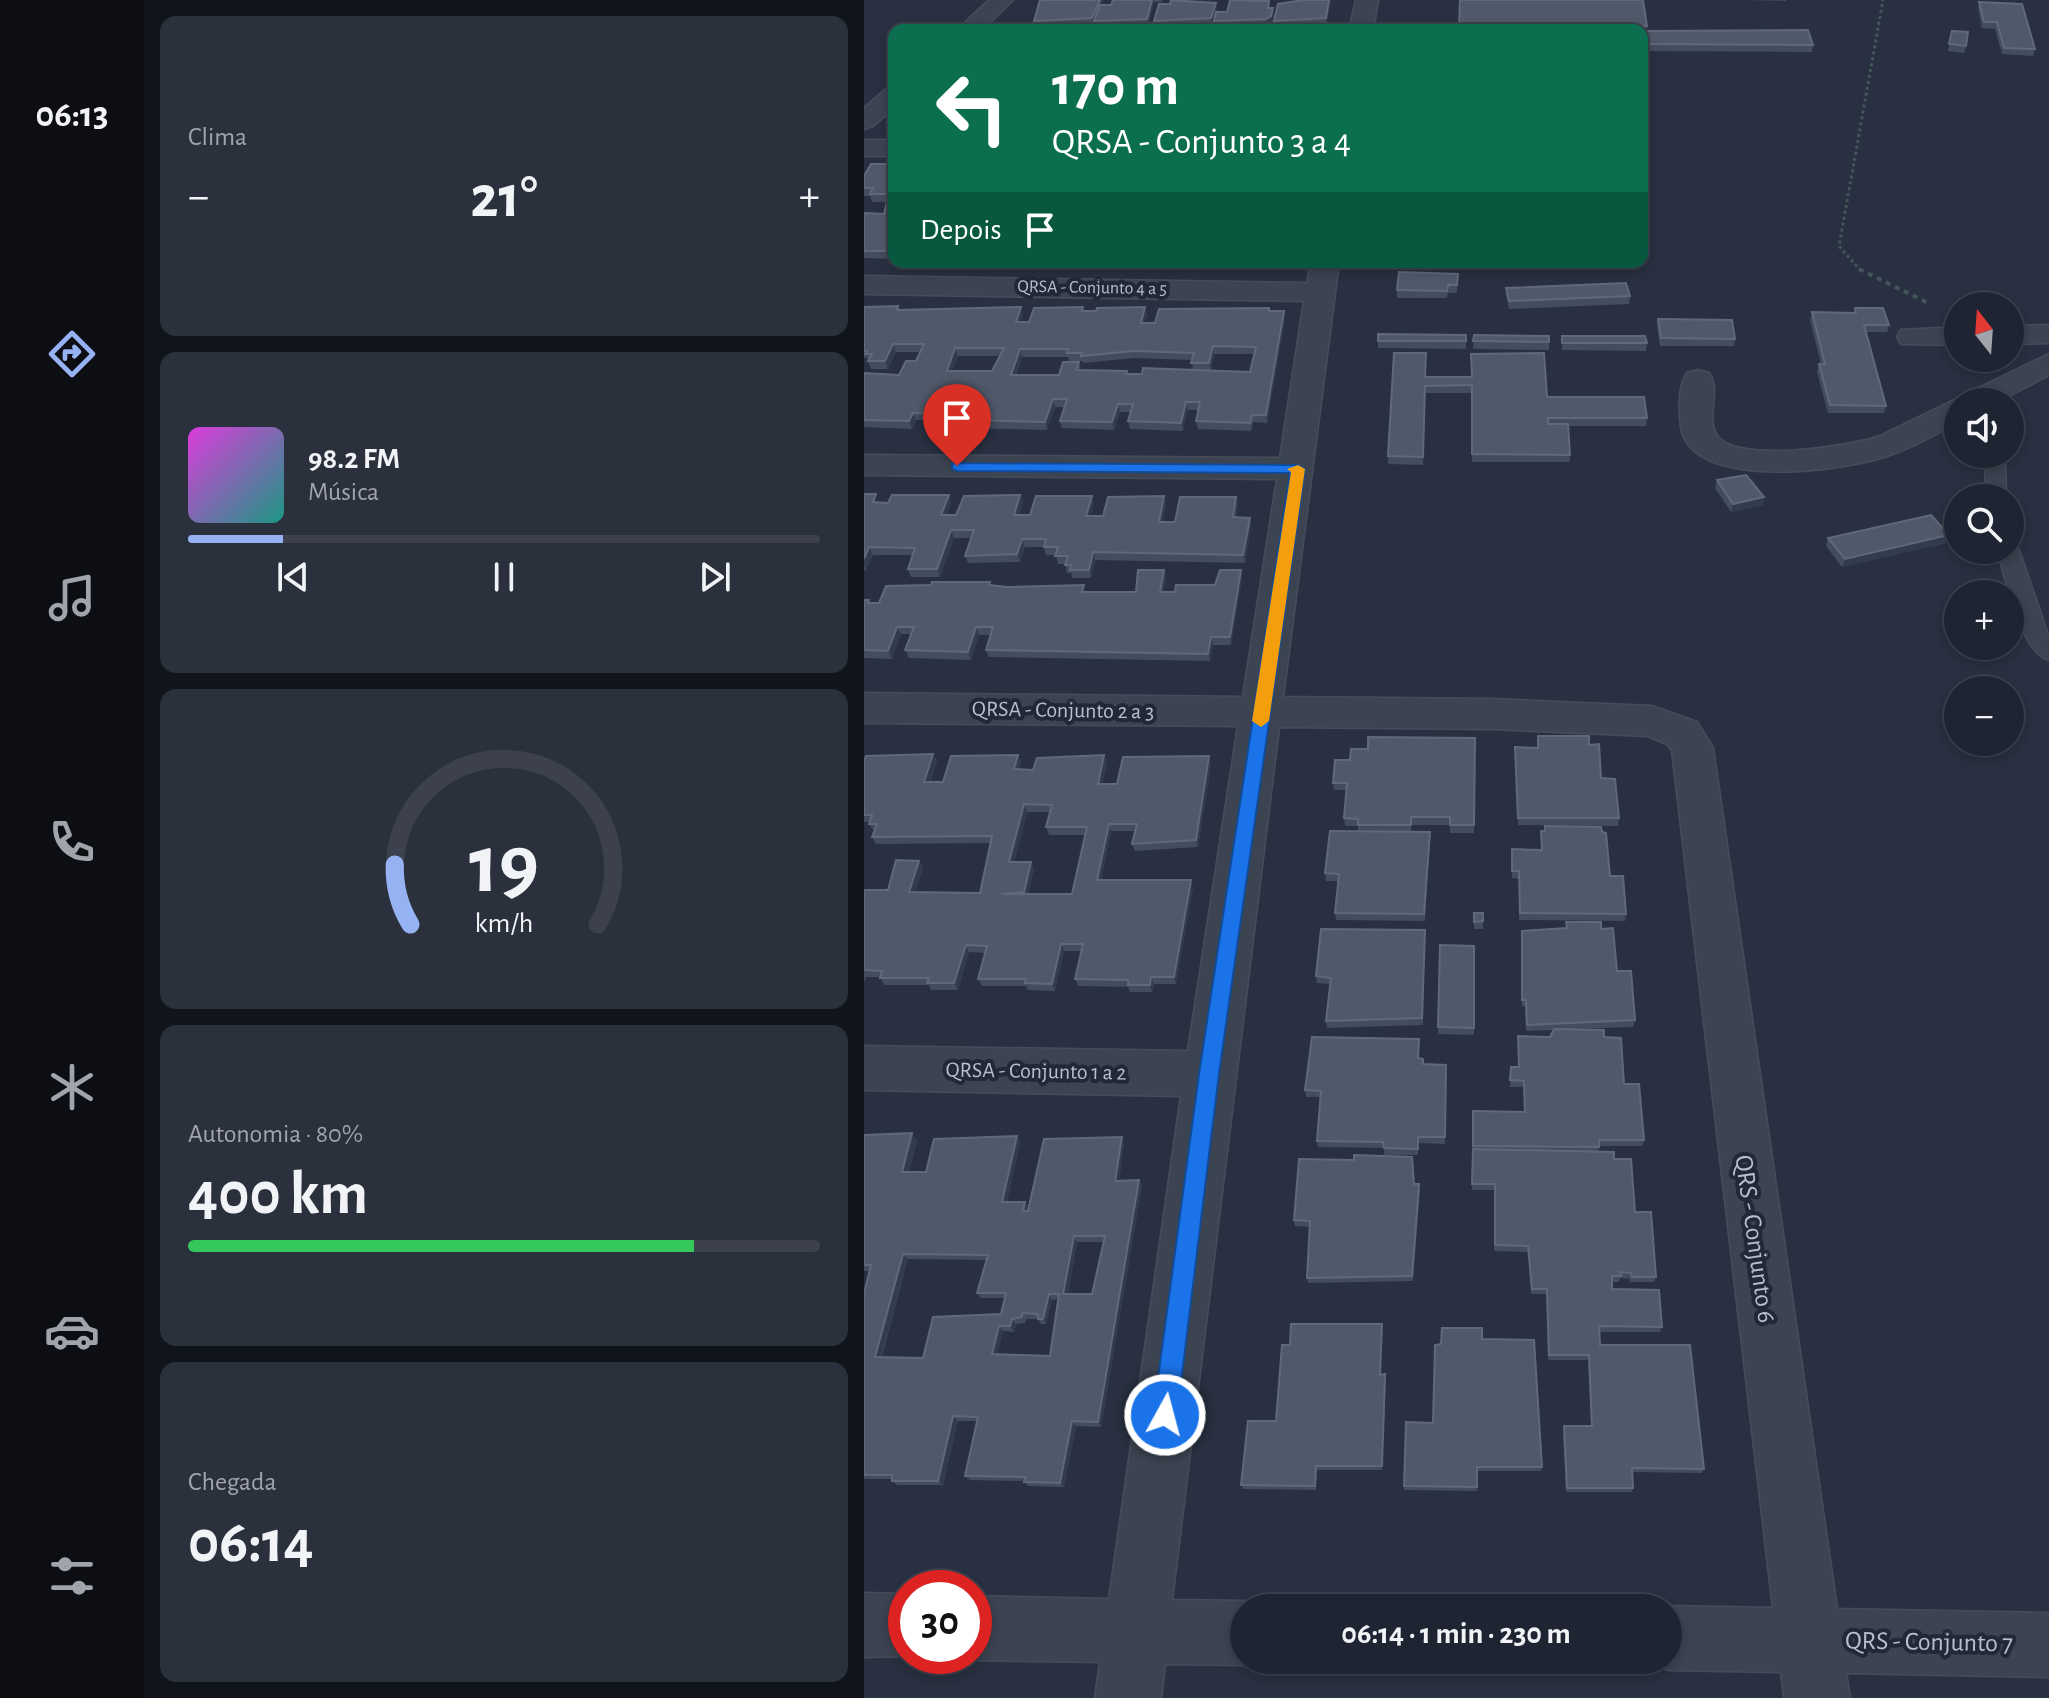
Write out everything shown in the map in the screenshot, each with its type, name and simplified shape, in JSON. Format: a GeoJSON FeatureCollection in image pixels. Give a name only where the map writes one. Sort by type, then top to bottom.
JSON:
{"type":"FeatureCollection","features":[{"type":"Feature","properties":{"kind":"street"},"geometry":{"type":"LineString","coordinates":[[976,24],[1002,0]]}},
{"type":"Feature","properties":{"kind":"street"},"geometry":{"type":"LineString","coordinates":[[1362,24],[1367,0]]}},
{"type":"Feature","properties":{"kind":"street"},"geometry":{"type":"LineString","coordinates":[[864,121],[888,100]]}},
{"type":"Feature","properties":{"kind":"street"},"geometry":{"type":"LineString","coordinates":[[864,148],[888,148]]}},
{"type":"Feature","properties":{"kind":"street"},"geometry":{"type":"LineString","coordinates":[[1128,1698],[1209,1074],[1298,469],[1323,277]]}},
{"type":"Feature","properties":{"kind":"street","name":"QRSA - Conjunto 4 a 5"},"geometry":{"type":"LineString","coordinates":[[864,285],[1323,277]]}},
{"type":"Feature","properties":{"kind":"street"},"geometry":{"type":"LineString","coordinates":[[2024,335],[2049,334]]}},
{"type":"Feature","properties":{"kind":"street"},"geometry":{"type":"LineString","coordinates":[[1912,337],[1944,336]]}},
{"type":"Feature","properties":{"kind":"street"},"geometry":{"type":"LineString","coordinates":[[2005,388],[2049,363]]}},
{"type":"Feature","properties":{"kind":"street"},"geometry":{"type":"LineString","coordinates":[[1698,380],[1699,431],[1703,444],[1718,455],[1792,460],[1865,453],[1944,416]]}},
{"type":"Feature","properties":{"kind":"street"},"geometry":{"type":"LineString","coordinates":[[864,465],[1298,469]]}},
{"type":"Feature","properties":{"kind":"street","name":"QRSA - Conjunto 2 a 3"},"geometry":{"type":"LineString","coordinates":[[864,708],[1492,714],[1652,721]]}},
{"type":"Feature","properties":{"kind":"street","name":"QRS - Conjunto 6"},"geometry":{"type":"LineString","coordinates":[[1652,721],[1682,733],[1692,748],[1813,1669]]}},
{"type":"Feature","properties":{"kind":"street","name":"QRSA - Conjunto 1 a 2"},"geometry":{"type":"LineString","coordinates":[[864,1068],[1209,1074]]}},
{"type":"Feature","properties":{"kind":"street"},"geometry":{"type":"LineString","coordinates":[[864,1625],[888,1626]]}},
{"type":"Feature","properties":{"kind":"street"},"geometry":{"type":"LineString","coordinates":[[992,1628],[1230,1633]]}},
{"type":"Feature","properties":{"kind":"street"},"geometry":{"type":"LineString","coordinates":[[1682,1641],[1813,1669]]}},
{"type":"Feature","properties":{"kind":"street","name":"QRS - Conjunto 7"},"geometry":{"type":"LineString","coordinates":[[1813,1669],[2049,1645]]}},
{"type":"Feature","properties":{"kind":"lane"},"geometry":{"type":"LineString","coordinates":[[2013,564],[2037,639],[2049,652]]}},
{"type":"Feature","properties":{"kind":"path"},"geometry":{"type":"LineString","coordinates":[[1883,0],[1839,246],[1860,271],[1930,304]]}},
{"type":"Feature","properties":{"kind":"building"},"geometry":{"type":"Polygon","coordinates":[[[1040,0],[1100,0],[1092,18],[1034,21],[1040,0]]]}},
{"type":"Feature","properties":{"kind":"building"},"geometry":{"type":"Polygon","coordinates":[[[1113,0],[1152,0],[1147,19],[1094,21],[1100,5],[1111,5],[1113,0]]]}},
{"type":"Feature","properties":{"kind":"building"},"geometry":{"type":"Polygon","coordinates":[[[1171,0],[1216,3],[1211,18],[1154,21],[1159,4],[1170,4],[1171,0]]]}},
{"type":"Feature","properties":{"kind":"building"},"geometry":{"type":"Polygon","coordinates":[[[1230,0],[1269,1],[1268,8],[1273,8],[1271,16],[1266,19],[1214,21],[1216,12],[1227,12],[1230,0]]]}},
{"type":"Feature","properties":{"kind":"building"},"geometry":{"type":"Polygon","coordinates":[[[1329,0],[1326,18],[1274,21],[1278,4],[1329,0]]]}},
{"type":"Feature","properties":{"kind":"building"},"geometry":{"type":"Polygon","coordinates":[[[1460,0],[1643,0],[1647,24],[1459,24],[1460,0]]]}},
{"type":"Feature","properties":{"kind":"building"},"geometry":{"type":"Polygon","coordinates":[[[1979,2],[2022,4],[2035,49],[2004,48],[1997,22],[1984,22],[1979,2]]]}},
{"type":"Feature","properties":{"kind":"building"},"geometry":{"type":"Polygon","coordinates":[[[1808,30],[1813,45],[1648,44],[1648,31],[1808,30]]]}},
{"type":"Feature","properties":{"kind":"building"},"geometry":{"type":"Polygon","coordinates":[[[1952,31],[1968,32],[1966,46],[1949,44],[1952,31]]]}},
{"type":"Feature","properties":{"kind":"building"},"geometry":{"type":"Polygon","coordinates":[[[871,164],[888,164],[888,194],[870,194],[873,188],[864,188],[864,176],[871,164]]]}},
{"type":"Feature","properties":{"kind":"building"},"geometry":{"type":"Polygon","coordinates":[[[888,197],[888,251],[864,251],[864,213],[884,214],[888,197]]]}},
{"type":"Feature","properties":{"kind":"building"},"geometry":{"type":"Polygon","coordinates":[[[1399,272],[1458,274],[1457,285],[1448,285],[1447,291],[1397,290],[1399,272]]]}},
{"type":"Feature","properties":{"kind":"building"},"geometry":{"type":"Polygon","coordinates":[[[1626,283],[1630,296],[1509,301],[1506,288],[1626,283]]]}},
{"type":"Feature","properties":{"kind":"building"},"geometry":{"type":"Polygon","coordinates":[[[898,306],[897,310],[1021,307],[1016,322],[1029,322],[1034,308],[1083,307],[1082,311],[1096,311],[1097,308],[1145,307],[1141,323],[1155,323],[1159,309],[1269,308],[1269,311],[1284,311],[1266,415],[1252,415],[1250,423],[1196,421],[1200,402],[1186,402],[1181,423],[1128,421],[1133,404],[1118,404],[1112,422],[1060,421],[1067,399],[1053,399],[1045,422],[925,419],[927,413],[913,413],[909,421],[864,420],[864,373],[899,375],[906,361],[916,361],[924,344],[893,344],[885,361],[868,361],[872,354],[865,354],[867,351],[864,351],[864,307],[898,306]],[[1213,346],[1209,363],[1191,363],[1194,353],[1133,351],[1081,356],[1082,353],[1067,353],[1068,349],[1020,349],[1011,375],[1059,375],[1063,362],[1079,362],[1076,370],[1127,371],[1126,374],[1142,374],[1143,368],[1250,372],[1256,347],[1213,346]],[[955,348],[947,371],[992,371],[1004,348],[955,348]]]}},
{"type":"Feature","properties":{"kind":"building"},"geometry":{"type":"Polygon","coordinates":[[[1855,308],[1883,308],[1889,325],[1864,325],[1886,406],[1830,405],[1819,364],[1825,364],[1812,312],[1856,313],[1855,308]]]}},
{"type":"Feature","properties":{"kind":"building"},"geometry":{"type":"Polygon","coordinates":[[[1658,319],[1732,320],[1735,339],[1661,338],[1658,319]]]}},
{"type":"Feature","properties":{"kind":"building"},"geometry":{"type":"Polygon","coordinates":[[[1378,334],[1466,335],[1466,341],[1378,341],[1378,334]]]}},
{"type":"Feature","properties":{"kind":"building"},"geometry":{"type":"Polygon","coordinates":[[[1474,335],[1549,336],[1549,342],[1473,341],[1474,335]]]}},
{"type":"Feature","properties":{"kind":"building"},"geometry":{"type":"Polygon","coordinates":[[[1562,336],[1645,336],[1647,343],[1562,343],[1562,336]]]}},
{"type":"Feature","properties":{"kind":"building"},"geometry":{"type":"Polygon","coordinates":[[[1394,353],[1426,353],[1425,377],[1472,377],[1471,354],[1544,353],[1547,397],[1644,397],[1647,418],[1548,418],[1548,424],[1568,424],[1570,455],[1472,454],[1472,385],[1425,386],[1423,457],[1388,456],[1394,353]]]}},
{"type":"Feature","properties":{"kind":"building"},"geometry":{"type":"Polygon","coordinates":[[[1746,475],[1764,497],[1733,504],[1717,480],[1746,475]]]}},
{"type":"Feature","properties":{"kind":"building"},"geometry":{"type":"Polygon","coordinates":[[[864,494],[876,494],[873,502],[888,503],[892,495],[949,495],[941,515],[956,515],[964,496],[1020,495],[1014,515],[1030,515],[1036,496],[1092,496],[1086,516],[1103,516],[1108,497],[1164,496],[1159,522],[1175,522],[1180,497],[1236,497],[1233,517],[1250,518],[1243,555],[1093,552],[1089,570],[1070,570],[1071,565],[1065,565],[1068,556],[1055,556],[1058,547],[1044,547],[1046,539],[1022,539],[1017,554],[965,556],[974,530],[951,530],[937,569],[908,569],[915,548],[869,547],[864,559],[864,494]]]}},
{"type":"Feature","properties":{"kind":"building"},"geometry":{"type":"Polygon","coordinates":[[[1931,515],[1944,529],[1944,536],[1845,559],[1828,538],[1931,515]]]}},
{"type":"Feature","properties":{"kind":"building"},"geometry":{"type":"Polygon","coordinates":[[[1138,570],[1164,570],[1160,592],[1175,592],[1176,585],[1215,585],[1220,570],[1241,570],[1230,637],[1211,637],[1208,654],[986,650],[993,627],[976,627],[968,652],[905,650],[914,627],[897,627],[888,651],[864,650],[864,600],[879,603],[886,586],[990,582],[989,585],[1007,587],[1084,585],[1082,592],[1136,592],[1138,570]]]}},
{"type":"Feature","properties":{"kind":"building"},"geometry":{"type":"Polygon","coordinates":[[[1538,736],[1589,736],[1589,745],[1599,744],[1601,778],[1615,779],[1619,818],[1518,818],[1515,747],[1538,748],[1538,736]]]}},
{"type":"Feature","properties":{"kind":"building"},"geometry":{"type":"Polygon","coordinates":[[[1368,737],[1475,738],[1474,825],[1450,825],[1450,817],[1411,817],[1411,825],[1358,825],[1358,819],[1344,818],[1347,783],[1333,783],[1335,760],[1350,760],[1351,749],[1368,749],[1368,737]]]}},
{"type":"Feature","properties":{"kind":"building"},"geometry":{"type":"Polygon","coordinates":[[[933,754],[924,782],[943,782],[951,756],[1018,755],[1014,769],[1033,770],[1037,758],[1104,755],[1098,784],[1117,784],[1123,757],[1209,756],[1196,840],[1132,844],[1137,824],[1109,824],[1097,880],[1191,880],[1174,977],[1151,977],[1150,985],[1128,985],[1128,980],[1075,979],[1083,944],[1061,944],[1052,984],[1025,983],[1026,979],[978,979],[987,946],[966,945],[954,983],[927,983],[929,978],[880,978],[882,971],[864,970],[864,890],[888,890],[896,860],[919,861],[909,892],[980,893],[992,836],[872,837],[877,824],[869,824],[872,815],[864,815],[866,756],[933,754]],[[1024,804],[1009,862],[1031,862],[1024,892],[1001,894],[1072,894],[1087,827],[1046,827],[1052,805],[1024,804]]]}},
{"type":"Feature","properties":{"kind":"building"},"geometry":{"type":"Polygon","coordinates":[[[1545,826],[1601,827],[1602,832],[1606,833],[1610,876],[1623,876],[1626,914],[1520,913],[1519,871],[1512,871],[1512,849],[1542,850],[1541,831],[1545,831],[1545,826]]]}},
{"type":"Feature","properties":{"kind":"building"},"geometry":{"type":"Polygon","coordinates":[[[1330,831],[1430,832],[1424,914],[1335,913],[1339,874],[1325,873],[1330,831]]]}},
{"type":"Feature","properties":{"kind":"building"},"geometry":{"type":"Polygon","coordinates":[[[1474,913],[1483,913],[1483,921],[1474,922],[1474,913]]]}},
{"type":"Feature","properties":{"kind":"building"},"geometry":{"type":"Polygon","coordinates":[[[1566,922],[1601,922],[1601,929],[1613,928],[1617,971],[1631,971],[1635,1020],[1527,1025],[1526,1000],[1522,1000],[1522,931],[1567,928],[1566,922]]]}},
{"type":"Feature","properties":{"kind":"building"},"geometry":{"type":"Polygon","coordinates":[[[1321,929],[1425,930],[1422,1018],[1326,1021],[1331,978],[1316,976],[1321,929]]]}},
{"type":"Feature","properties":{"kind":"building"},"geometry":{"type":"Polygon","coordinates":[[[1440,945],[1474,946],[1474,1028],[1438,1027],[1440,945]]]}},
{"type":"Feature","properties":{"kind":"building"},"geometry":{"type":"Polygon","coordinates":[[[1554,1029],[1604,1030],[1604,1037],[1621,1038],[1624,1084],[1639,1084],[1644,1140],[1599,1140],[1599,1147],[1473,1146],[1473,1111],[1525,1112],[1524,1081],[1510,1080],[1511,1067],[1519,1067],[1518,1036],[1550,1037],[1554,1029]]]}},
{"type":"Feature","properties":{"kind":"building"},"geometry":{"type":"Polygon","coordinates":[[[1312,1037],[1419,1039],[1418,1058],[1423,1059],[1423,1064],[1446,1065],[1445,1137],[1418,1137],[1418,1149],[1384,1148],[1383,1142],[1317,1141],[1321,1091],[1305,1090],[1312,1037]]]}},
{"type":"Feature","properties":{"kind":"building"},"geometry":{"type":"Polygon","coordinates":[[[912,1133],[902,1172],[926,1172],[934,1139],[1017,1136],[1002,1202],[1025,1202],[1023,1211],[1028,1211],[1044,1139],[1122,1137],[1115,1181],[1139,1180],[1098,1422],[1072,1421],[1060,1483],[1024,1482],[1026,1477],[965,1476],[978,1417],[953,1416],[938,1481],[892,1481],[892,1475],[864,1475],[864,1293],[871,1265],[864,1265],[864,1135],[912,1133]],[[1074,1236],[1063,1294],[1092,1294],[1105,1236],[1074,1236]],[[903,1254],[875,1357],[923,1358],[933,1317],[1001,1314],[1006,1293],[977,1293],[988,1255],[903,1254]],[[1049,1294],[1043,1319],[1038,1319],[1038,1314],[1022,1313],[1022,1317],[1012,1319],[1010,1326],[999,1326],[992,1354],[1050,1356],[1059,1294],[1049,1294]]]}},
{"type":"Feature","properties":{"kind":"building"},"geometry":{"type":"Polygon","coordinates":[[[1473,1149],[1614,1152],[1614,1159],[1631,1159],[1635,1212],[1651,1212],[1656,1277],[1632,1277],[1631,1273],[1620,1272],[1621,1276],[1612,1276],[1612,1289],[1659,1290],[1662,1327],[1599,1326],[1600,1345],[1690,1345],[1704,1469],[1632,1468],[1633,1488],[1567,1488],[1564,1426],[1592,1426],[1589,1355],[1549,1355],[1547,1289],[1532,1289],[1528,1246],[1495,1245],[1495,1184],[1472,1184],[1473,1149]]]}},
{"type":"Feature","properties":{"kind":"building"},"geometry":{"type":"Polygon","coordinates":[[[1354,1155],[1412,1157],[1414,1184],[1419,1184],[1412,1276],[1307,1278],[1310,1221],[1294,1220],[1299,1159],[1354,1160],[1354,1155]]]}},
{"type":"Feature","properties":{"kind":"building"},"geometry":{"type":"Polygon","coordinates":[[[1291,1324],[1382,1324],[1380,1375],[1385,1374],[1382,1466],[1316,1466],[1315,1486],[1241,1485],[1248,1421],[1276,1421],[1282,1345],[1290,1345],[1291,1324]]]}},
{"type":"Feature","properties":{"kind":"building"},"geometry":{"type":"Polygon","coordinates":[[[1442,1328],[1482,1328],[1482,1339],[1534,1340],[1542,1467],[1477,1467],[1477,1487],[1404,1486],[1406,1422],[1433,1423],[1435,1345],[1441,1344],[1442,1328]]]}},
{"type":"Feature","properties":{"kind":"slow traffic"},"geometry":{"type":"LineString","coordinates":[[1261,721],[1298,469],[1294,469]]}},
{"type":"Feature","properties":{"kind":"route"},"geometry":{"type":"LineString","coordinates":[[957,466],[1298,469],[1209,1074],[1165,1415]]}}]}
